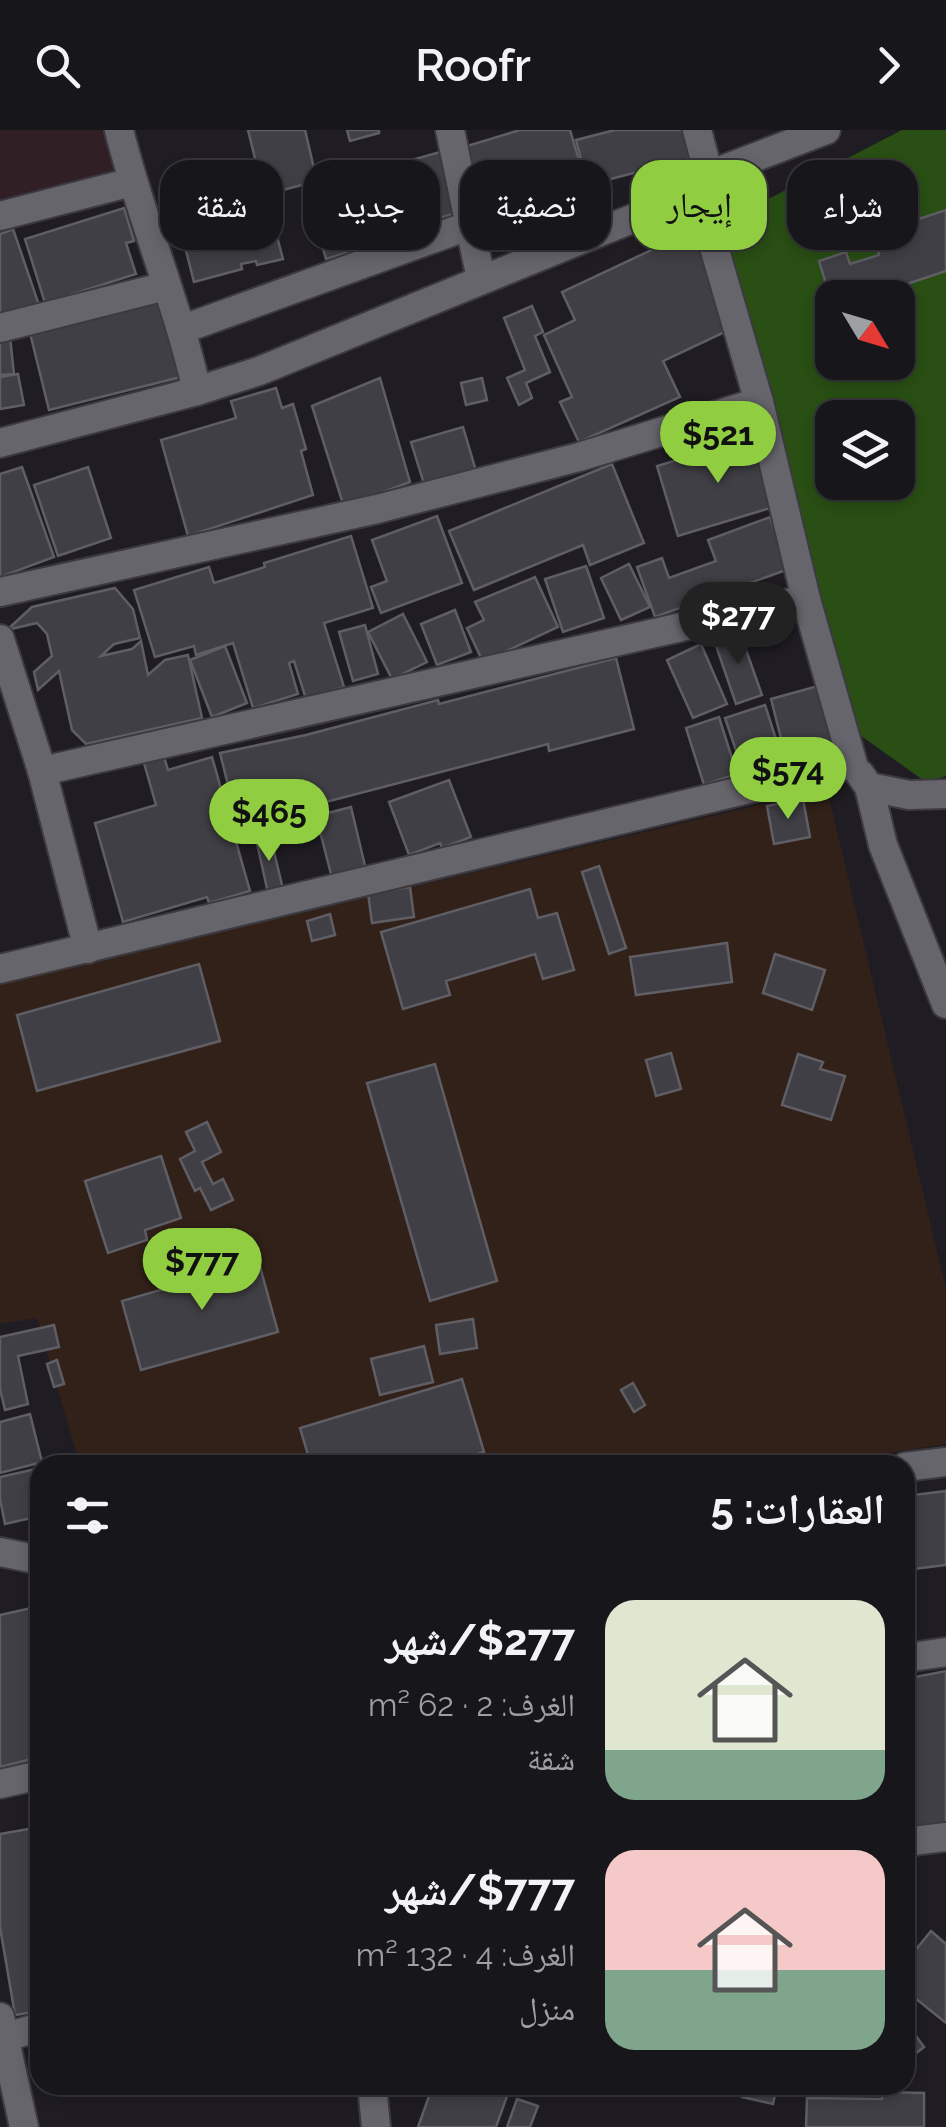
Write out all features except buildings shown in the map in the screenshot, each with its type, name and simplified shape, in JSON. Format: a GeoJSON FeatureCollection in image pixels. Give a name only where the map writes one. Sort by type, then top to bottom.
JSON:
{"type":"FeatureCollection","features":[{"type":"Feature","properties":{"kind":"street"},"geometry":{"type":"LineString","coordinates":[[119,130],[132,182],[183,329],[197,391]]}},
{"type":"Feature","properties":{"kind":"street"},"geometry":{"type":"LineString","coordinates":[[450,130],[460,183]]}},
{"type":"Feature","properties":{"kind":"street"},"geometry":{"type":"LineString","coordinates":[[697,130],[701,160]]}},
{"type":"Feature","properties":{"kind":"street"},"geometry":{"type":"LineString","coordinates":[[757,160],[826,130]]}},
{"type":"Feature","properties":{"kind":"street"},"geometry":{"type":"LineString","coordinates":[[0,216],[132,182]]}},
{"type":"Feature","properties":{"kind":"street"},"geometry":{"type":"LineString","coordinates":[[0,444],[197,391],[259,370],[631,214]]}},
{"type":"Feature","properties":{"kind":"street"},"geometry":{"type":"LineString","coordinates":[[183,329],[460,229]]}},
{"type":"Feature","properties":{"kind":"street"},"geometry":{"type":"LineString","coordinates":[[474,250],[481,279]]}},
{"type":"Feature","properties":{"kind":"street"},"geometry":{"type":"LineString","coordinates":[[721,250],[806,599],[883,845],[946,1004]]}},
{"type":"Feature","properties":{"kind":"street"},"geometry":{"type":"LineString","coordinates":[[0,328],[166,286]]}},
{"type":"Feature","properties":{"kind":"street"},"geometry":{"type":"LineString","coordinates":[[0,592],[377,509],[580,457],[759,402]]}},
{"type":"Feature","properties":{"kind":"street"},"geometry":{"type":"LineString","coordinates":[[42,771],[806,599]]}},
{"type":"Feature","properties":{"kind":"street"},"geometry":{"type":"LineString","coordinates":[[0,639],[42,771],[88,950]]}},
{"type":"Feature","properties":{"kind":"street"},"geometry":{"type":"LineString","coordinates":[[0,969],[861,776],[910,795],[946,794]]}},
{"type":"Feature","properties":{"kind":"street"},"geometry":{"type":"LineString","coordinates":[[915,1466],[946,1462]]}},
{"type":"Feature","properties":{"kind":"street"},"geometry":{"type":"LineString","coordinates":[[0,1552],[30,1558]]}},
{"type":"Feature","properties":{"kind":"street"},"geometry":{"type":"LineString","coordinates":[[915,1657],[946,1652]]}},
{"type":"Feature","properties":{"kind":"street"},"geometry":{"type":"LineString","coordinates":[[0,1784],[30,1777]]}},
{"type":"Feature","properties":{"kind":"street"},"geometry":{"type":"LineString","coordinates":[[915,1841],[946,1837]]}},
{"type":"Feature","properties":{"kind":"street"},"geometry":{"type":"LineString","coordinates":[[24,2127],[3,2027],[30,2028]]}},
{"type":"Feature","properties":{"kind":"street"},"geometry":{"type":"LineString","coordinates":[[373,2095],[376,2127]]}},
{"type":"Feature","properties":{"kind":"shaded area"},"geometry":{"type":"Polygon","coordinates":[[[0,130],[107,130],[122,180],[0,212],[0,130]]]}},
{"type":"Feature","properties":{"kind":"shaded area"},"geometry":{"type":"Polygon","coordinates":[[[827,789],[946,1289],[946,1444],[875,1455],[77,1455],[37,1318],[0,1324],[0,984],[827,789]]]}},
{"type":"Feature","properties":{"kind":"green space"},"geometry":{"type":"Polygon","coordinates":[[[902,130],[946,130],[946,776],[926,782],[854,731],[725,250],[767,250],[767,200],[787,189],[787,250],[918,250],[918,160],[844,160],[902,130]]]}}]}
